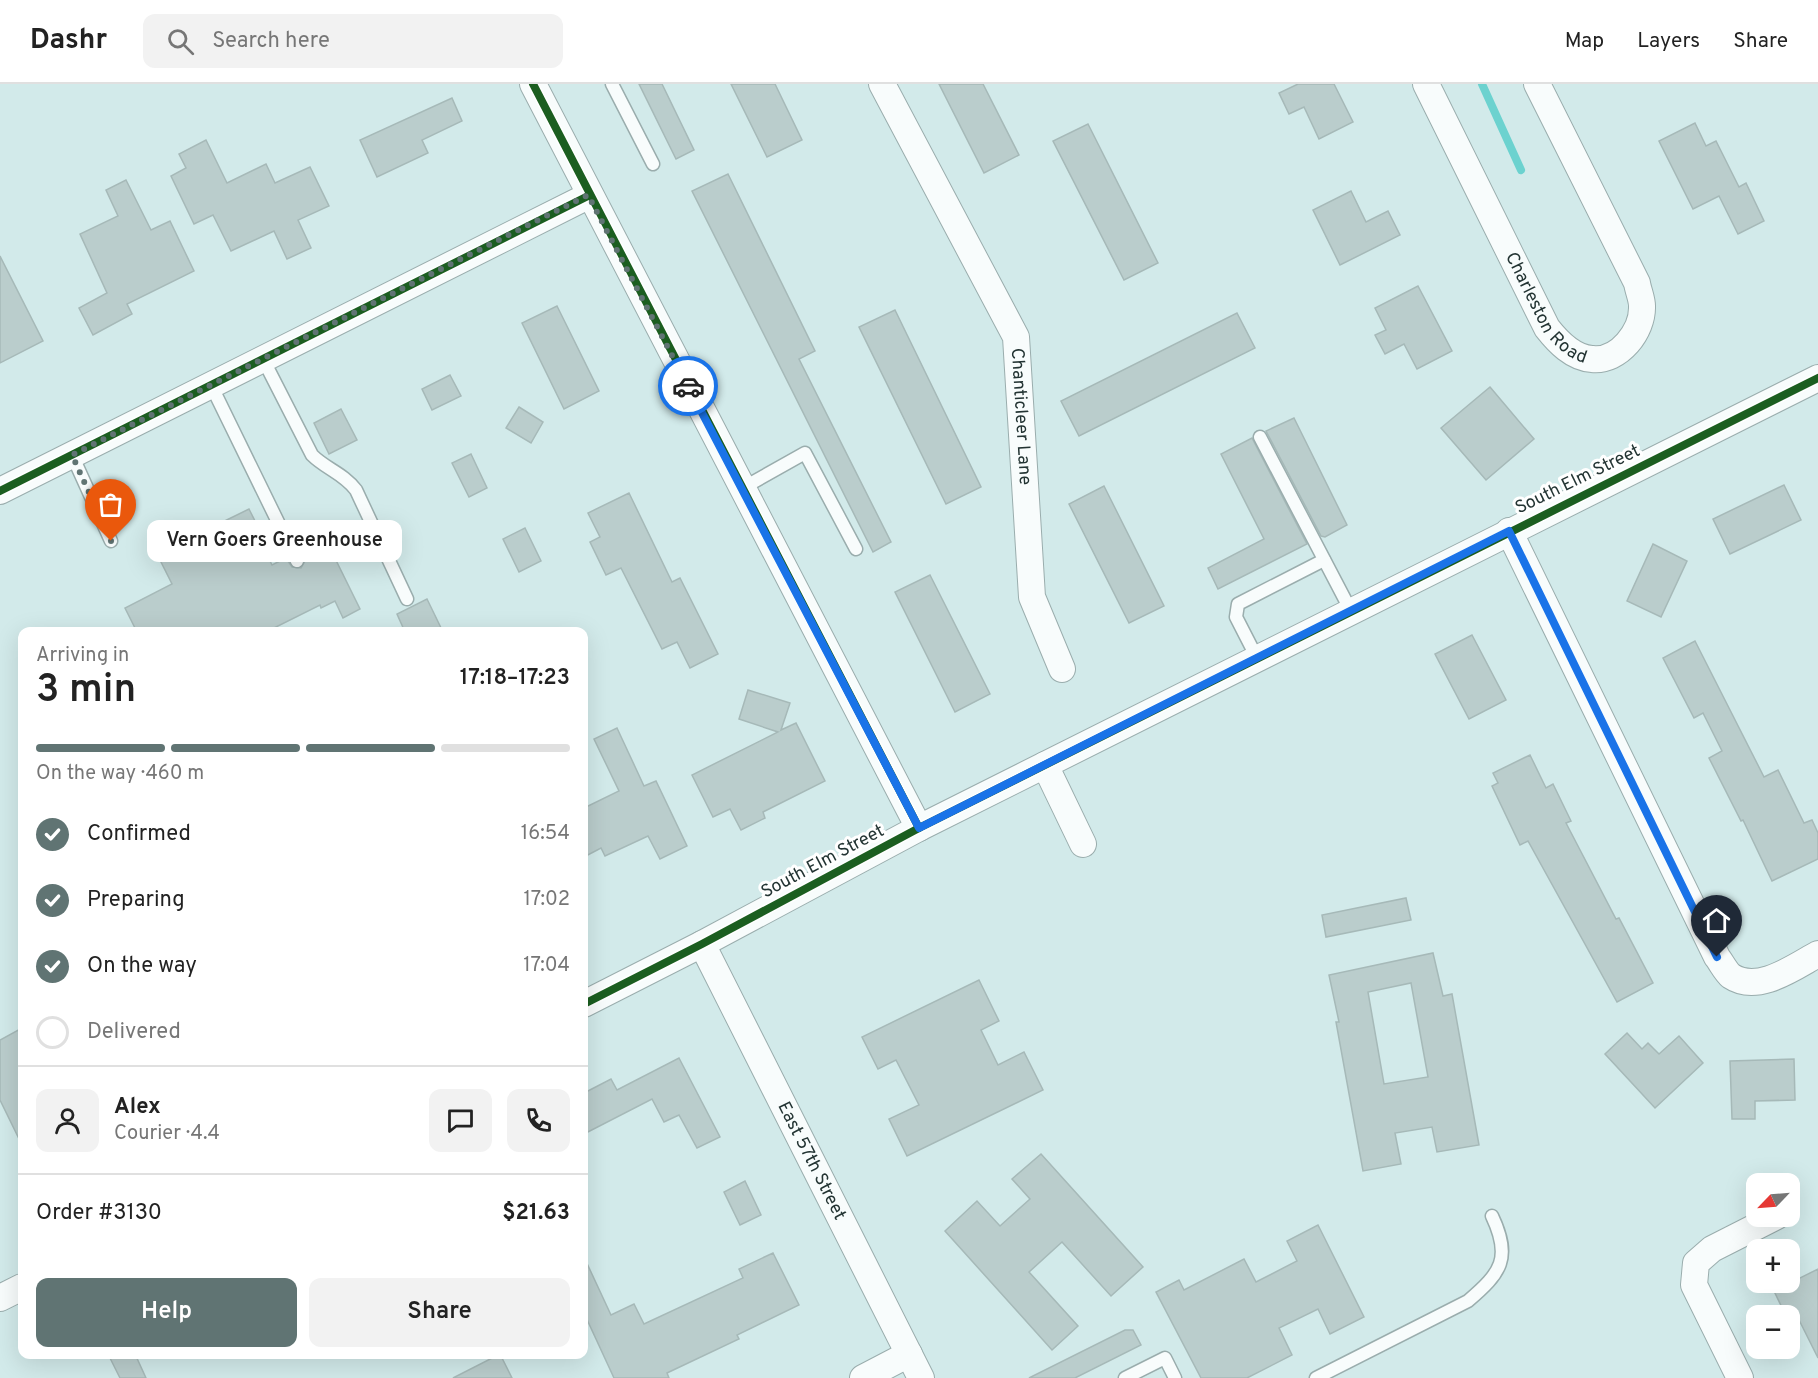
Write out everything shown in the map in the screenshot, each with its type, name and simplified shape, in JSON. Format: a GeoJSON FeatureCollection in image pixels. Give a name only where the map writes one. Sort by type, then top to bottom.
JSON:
{"type":"FeatureCollection","features":[{"type":"Feature","properties":{"kind":"street"},"geometry":{"type":"LineString","coordinates":[[533,84],[588,195],[919,828]]}},
{"type":"Feature","properties":{"kind":"street","name":"Chanticleer Lane"},"geometry":{"type":"LineString","coordinates":[[882,84],[1016,337],[1032,597],[1062,669]]}},
{"type":"Feature","properties":{"kind":"street","name":"Charleston Road"},"geometry":{"type":"LineString","coordinates":[[1426,84],[1547,328],[1558,342],[1575,354],[1593,360],[1612,356],[1627,344],[1638,327],[1642,306],[1637,283],[1537,84]]}},
{"type":"Feature","properties":{"kind":"street"},"geometry":{"type":"LineString","coordinates":[[0,491],[588,195]]}},
{"type":"Feature","properties":{"kind":"street","name":"South Elm Street"},"geometry":{"type":"LineString","coordinates":[[588,1002],[919,828],[1818,378]]}},
{"type":"Feature","properties":{"kind":"street"},"geometry":{"type":"LineString","coordinates":[[1509,531],[1717,957],[1731,976],[1752,982],[1771,979],[1818,954]]}},
{"type":"Feature","properties":{"kind":"street"},"geometry":{"type":"LineString","coordinates":[[1045,765],[1083,844]]}},
{"type":"Feature","properties":{"kind":"street","name":"East 57th Street"},"geometry":{"type":"LineString","coordinates":[[702,944],[921,1378]]}},
{"type":"Feature","properties":{"kind":"street"},"geometry":{"type":"LineString","coordinates":[[1740,1378],[1694,1285],[1696,1263],[1712,1249],[1757,1227]]}},
{"type":"Feature","properties":{"kind":"street"},"geometry":{"type":"LineString","coordinates":[[0,1298],[18,1289]]}},
{"type":"Feature","properties":{"kind":"street"},"geometry":{"type":"LineString","coordinates":[[863,1378],[909,1354]]}},
{"type":"Feature","properties":{"kind":"lane"},"geometry":{"type":"LineString","coordinates":[[612,84],[654,164]]}},
{"type":"Feature","properties":{"kind":"lane"},"geometry":{"type":"LineString","coordinates":[[263,359],[312,454],[323,466],[347,478],[356,490],[408,599]]}},
{"type":"Feature","properties":{"kind":"lane"},"geometry":{"type":"LineString","coordinates":[[211,386],[297,561]]}},
{"type":"Feature","properties":{"kind":"lane"},"geometry":{"type":"LineString","coordinates":[[1260,437],[1351,611]]}},
{"type":"Feature","properties":{"kind":"lane"},"geometry":{"type":"LineString","coordinates":[[741,489],[806,453],[856,549]]}},
{"type":"Feature","properties":{"kind":"lane"},"geometry":{"type":"LineString","coordinates":[[72,455],[111,541]]}},
{"type":"Feature","properties":{"kind":"lane"},"geometry":{"type":"LineString","coordinates":[[1257,658],[1236,617],[1238,604],[1324,560]]}},
{"type":"Feature","properties":{"kind":"lane"},"geometry":{"type":"LineString","coordinates":[[1316,1378],[1468,1301],[1489,1282],[1502,1259],[1502,1238],[1492,1216]]}},
{"type":"Feature","properties":{"kind":"lane"},"geometry":{"type":"LineString","coordinates":[[1125,1378],[1165,1358],[1175,1378]]}},
{"type":"Feature","properties":{"kind":"building"},"geometry":{"type":"Polygon","coordinates":[[[639,84],[662,84],[694,150],[676,159],[639,84]]]}},
{"type":"Feature","properties":{"kind":"building"},"geometry":{"type":"Polygon","coordinates":[[[731,84],[775,84],[802,140],[767,157],[731,84]]]}},
{"type":"Feature","properties":{"kind":"building"},"geometry":{"type":"Polygon","coordinates":[[[939,84],[983,84],[1019,155],[984,173],[939,84]]]}},
{"type":"Feature","properties":{"kind":"building"},"geometry":{"type":"Polygon","coordinates":[[[1298,84],[1334,84],[1353,122],[1319,139],[1304,107],[1289,114],[1279,93],[1298,84]]]}},
{"type":"Feature","properties":{"kind":"building"},"geometry":{"type":"Polygon","coordinates":[[[452,98],[462,121],[422,140],[428,153],[377,177],[360,140],[452,98]]]}},
{"type":"Feature","properties":{"kind":"building"},"geometry":{"type":"Polygon","coordinates":[[[1695,123],[1706,146],[1716,141],[1739,187],[1746,183],[1764,221],[1738,234],[1719,196],[1693,209],[1659,141],[1695,123]]]}},
{"type":"Feature","properties":{"kind":"building"},"geometry":{"type":"Polygon","coordinates":[[[1088,124],[1158,263],[1124,280],[1053,141],[1088,124]]]}},
{"type":"Feature","properties":{"kind":"building"},"geometry":{"type":"Polygon","coordinates":[[[206,140],[227,183],[266,164],[275,183],[310,167],[329,206],[298,220],[311,248],[287,259],[274,231],[231,251],[213,215],[194,224],[171,176],[186,168],[179,154],[206,140]]]}},
{"type":"Feature","properties":{"kind":"building"},"geometry":{"type":"Polygon","coordinates":[[[728,174],[815,351],[799,359],[891,542],[873,552],[692,191],[728,174]]]}},
{"type":"Feature","properties":{"kind":"building"},"geometry":{"type":"Polygon","coordinates":[[[126,180],[151,230],[170,221],[194,271],[127,304],[132,314],[93,335],[79,308],[107,293],[80,234],[118,216],[106,190],[126,180]]]}},
{"type":"Feature","properties":{"kind":"building"},"geometry":{"type":"Polygon","coordinates":[[[1351,191],[1366,222],[1388,211],[1400,235],[1340,265],[1313,210],[1351,191]]]}},
{"type":"Feature","properties":{"kind":"building"},"geometry":{"type":"Polygon","coordinates":[[[0,256],[43,341],[0,363],[0,256]]]}},
{"type":"Feature","properties":{"kind":"building"},"geometry":{"type":"Polygon","coordinates":[[[1418,286],[1452,351],[1417,369],[1404,344],[1385,354],[1375,335],[1386,330],[1375,308],[1418,286]]]}},
{"type":"Feature","properties":{"kind":"building"},"geometry":{"type":"Polygon","coordinates":[[[557,306],[599,391],[564,409],[522,323],[557,306]]]}},
{"type":"Feature","properties":{"kind":"building"},"geometry":{"type":"Polygon","coordinates":[[[895,310],[981,487],[946,504],[859,327],[895,310]]]}},
{"type":"Feature","properties":{"kind":"building"},"geometry":{"type":"Polygon","coordinates":[[[1237,313],[1255,348],[1079,436],[1061,401],[1237,313]]]}},
{"type":"Feature","properties":{"kind":"building"},"geometry":{"type":"Polygon","coordinates":[[[450,375],[461,396],[432,410],[422,389],[450,375]]]}},
{"type":"Feature","properties":{"kind":"building"},"geometry":{"type":"Polygon","coordinates":[[[1490,387],[1534,439],[1486,480],[1441,428],[1490,387]]]}},
{"type":"Feature","properties":{"kind":"building"},"geometry":{"type":"Polygon","coordinates":[[[519,407],[543,422],[531,443],[506,428],[519,407]]]}},
{"type":"Feature","properties":{"kind":"building"},"geometry":{"type":"Polygon","coordinates":[[[341,409],[357,440],[329,454],[314,423],[341,409]]]}},
{"type":"Feature","properties":{"kind":"building"},"geometry":{"type":"Polygon","coordinates":[[[1294,418],[1347,525],[1325,537],[1321,536],[1266,431],[1294,418]]]}},
{"type":"Feature","properties":{"kind":"building"},"geometry":{"type":"Polygon","coordinates":[[[1252,438],[1307,544],[1218,589],[1208,568],[1264,539],[1221,454],[1252,438]]]}},
{"type":"Feature","properties":{"kind":"building"},"geometry":{"type":"Polygon","coordinates":[[[471,454],[487,488],[469,497],[452,463],[471,454]]]}},
{"type":"Feature","properties":{"kind":"building"},"geometry":{"type":"Polygon","coordinates":[[[1784,485],[1801,520],[1730,554],[1713,519],[1784,485]]]}},
{"type":"Feature","properties":{"kind":"building"},"geometry":{"type":"Polygon","coordinates":[[[1104,486],[1164,606],[1129,623],[1069,504],[1104,486]]]}},
{"type":"Feature","properties":{"kind":"building"},"geometry":{"type":"Polygon","coordinates":[[[629,493],[672,582],[680,578],[718,654],[690,668],[677,642],[662,649],[621,568],[606,575],[590,542],[600,537],[588,513],[629,493]]]}},
{"type":"Feature","properties":{"kind":"building"},"geometry":{"type":"Polygon","coordinates":[[[249,509],[259,529],[255,530],[272,565],[286,558],[292,567],[301,568],[305,561],[301,550],[325,538],[360,609],[343,618],[335,601],[321,608],[320,605],[276,627],[134,627],[125,608],[172,584],[157,554],[249,509]]]}},
{"type":"Feature","properties":{"kind":"building"},"geometry":{"type":"Polygon","coordinates":[[[525,528],[541,561],[519,572],[503,539],[525,528]]]}},
{"type":"Feature","properties":{"kind":"building"},"geometry":{"type":"Polygon","coordinates":[[[1653,544],[1687,561],[1661,617],[1627,601],[1653,544]]]}},
{"type":"Feature","properties":{"kind":"building"},"geometry":{"type":"Polygon","coordinates":[[[930,575],[990,694],[955,712],[895,592],[930,575]]]}},
{"type":"Feature","properties":{"kind":"building"},"geometry":{"type":"Polygon","coordinates":[[[427,599],[441,627],[403,627],[397,614],[427,599]]]}},
{"type":"Feature","properties":{"kind":"building"},"geometry":{"type":"Polygon","coordinates":[[[1472,635],[1506,700],[1469,719],[1435,654],[1472,635]]]}},
{"type":"Feature","properties":{"kind":"building"},"geometry":{"type":"Polygon","coordinates":[[[1695,641],[1764,777],[1778,770],[1804,823],[1812,820],[1818,833],[1818,859],[1772,881],[1743,820],[1741,821],[1709,758],[1722,751],[1703,713],[1694,718],[1663,658],[1695,641]]]}},
{"type":"Feature","properties":{"kind":"building"},"geometry":{"type":"Polygon","coordinates":[[[748,690],[790,703],[781,730],[796,723],[825,781],[763,812],[765,818],[741,830],[730,809],[713,817],[692,775],[778,732],[739,719],[748,690]]]}},
{"type":"Feature","properties":{"kind":"building"},"geometry":{"type":"Polygon","coordinates":[[[617,728],[644,786],[656,781],[687,846],[660,859],[648,836],[605,856],[601,848],[588,855],[588,806],[619,791],[594,739],[617,728]]]}},
{"type":"Feature","properties":{"kind":"building"},"geometry":{"type":"Polygon","coordinates":[[[1530,755],[1546,788],[1553,784],[1571,821],[1566,823],[1616,919],[1619,918],[1653,983],[1617,1002],[1528,841],[1520,845],[1492,786],[1498,783],[1493,773],[1530,755]]]}},
{"type":"Feature","properties":{"kind":"building"},"geometry":{"type":"Polygon","coordinates":[[[1406,898],[1411,920],[1326,937],[1322,915],[1406,898]]]}},
{"type":"Feature","properties":{"kind":"building"},"geometry":{"type":"Polygon","coordinates":[[[1433,953],[1443,996],[1452,994],[1479,1145],[1437,1152],[1432,1127],[1395,1133],[1401,1164],[1363,1171],[1336,1022],[1339,1022],[1329,975],[1433,953]],[[1411,983],[1368,992],[1384,1084],[1428,1077],[1411,983]]]}},
{"type":"Feature","properties":{"kind":"building"},"geometry":{"type":"Polygon","coordinates":[[[979,980],[999,1021],[981,1030],[998,1065],[1024,1052],[1043,1090],[907,1156],[889,1119],[919,1105],[896,1060],[878,1069],[862,1037],[979,980]]]}},
{"type":"Feature","properties":{"kind":"building"},"geometry":{"type":"Polygon","coordinates":[[[18,1030],[18,1137],[0,1100],[0,1040],[18,1030]]]}},
{"type":"Feature","properties":{"kind":"building"},"geometry":{"type":"Polygon","coordinates":[[[1627,1033],[1642,1049],[1648,1043],[1659,1054],[1679,1036],[1703,1063],[1655,1108],[1605,1054],[1627,1033]]]}},
{"type":"Feature","properties":{"kind":"building"},"geometry":{"type":"Polygon","coordinates":[[[679,1058],[720,1137],[697,1148],[679,1115],[664,1122],[652,1099],[588,1132],[588,1091],[611,1079],[617,1090],[679,1058]]]}},
{"type":"Feature","properties":{"kind":"building"},"geometry":{"type":"Polygon","coordinates":[[[1794,1059],[1795,1100],[1755,1101],[1755,1119],[1732,1119],[1730,1061],[1794,1059]]]}},
{"type":"Feature","properties":{"kind":"building"},"geometry":{"type":"Polygon","coordinates":[[[1041,1154],[1143,1267],[1111,1296],[1062,1242],[1029,1272],[1078,1326],[1052,1350],[945,1231],[977,1201],[1000,1226],[1030,1199],[1012,1179],[1041,1154]]]}},
{"type":"Feature","properties":{"kind":"building"},"geometry":{"type":"Polygon","coordinates":[[[745,1181],[761,1215],[740,1225],[724,1192],[745,1181]]]}},
{"type":"Feature","properties":{"kind":"building"},"geometry":{"type":"Polygon","coordinates":[[[1318,1225],[1364,1317],[1330,1334],[1318,1309],[1279,1328],[1292,1355],[1247,1378],[1201,1378],[1156,1292],[1179,1280],[1184,1290],[1244,1259],[1256,1282],[1297,1261],[1287,1241],[1318,1225]]]}},
{"type":"Feature","properties":{"kind":"building"},"geometry":{"type":"Polygon","coordinates":[[[773,1253],[799,1305],[737,1335],[739,1339],[667,1373],[669,1378],[614,1378],[588,1322],[588,1266],[611,1315],[634,1304],[644,1324],[743,1278],[739,1269],[773,1253]]]}},
{"type":"Feature","properties":{"kind":"building"},"geometry":{"type":"Polygon","coordinates":[[[1818,1269],[1818,1358],[1800,1322],[1800,1305],[1781,1305],[1775,1293],[1800,1293],[1800,1278],[1818,1269]]]}},
{"type":"Feature","properties":{"kind":"building"},"geometry":{"type":"Polygon","coordinates":[[[1125,1330],[1133,1330],[1141,1345],[1075,1378],[1029,1378],[1125,1330]]]}},
{"type":"Feature","properties":{"kind":"building"},"geometry":{"type":"Polygon","coordinates":[[[110,1359],[137,1359],[146,1378],[120,1378],[110,1359]]]}},
{"type":"Feature","properties":{"kind":"building"},"geometry":{"type":"Polygon","coordinates":[[[490,1359],[502,1359],[512,1378],[453,1378],[490,1359]]]}},
{"type":"Feature","properties":{"kind":"waterway"},"geometry":{"type":"LineString","coordinates":[[1482,84],[1521,170]]}},
{"type":"Feature","properties":{"kind":"cycle path"},"geometry":{"type":"LineString","coordinates":[[533,84],[919,828]]}},
{"type":"Feature","properties":{"kind":"cycle path"},"geometry":{"type":"LineString","coordinates":[[0,491],[588,196]]}},
{"type":"Feature","properties":{"kind":"cycle path"},"geometry":{"type":"LineString","coordinates":[[588,1002],[919,828],[1818,378]]}},
{"type":"Feature","properties":{"kind":"way so far"},"geometry":{"type":"LineString","coordinates":[[111,541],[72,455],[588,195],[688,386]]}},
{"type":"Feature","properties":{"kind":"place","name":"Vern Goers Greenhouse"},"geometry":{"type":"Point","coordinates":[111,541]}},
{"type":"Feature","properties":{"kind":"route"},"geometry":{"type":"LineString","coordinates":[[688,386],[919,828],[1509,531],[1717,957]]}}]}
